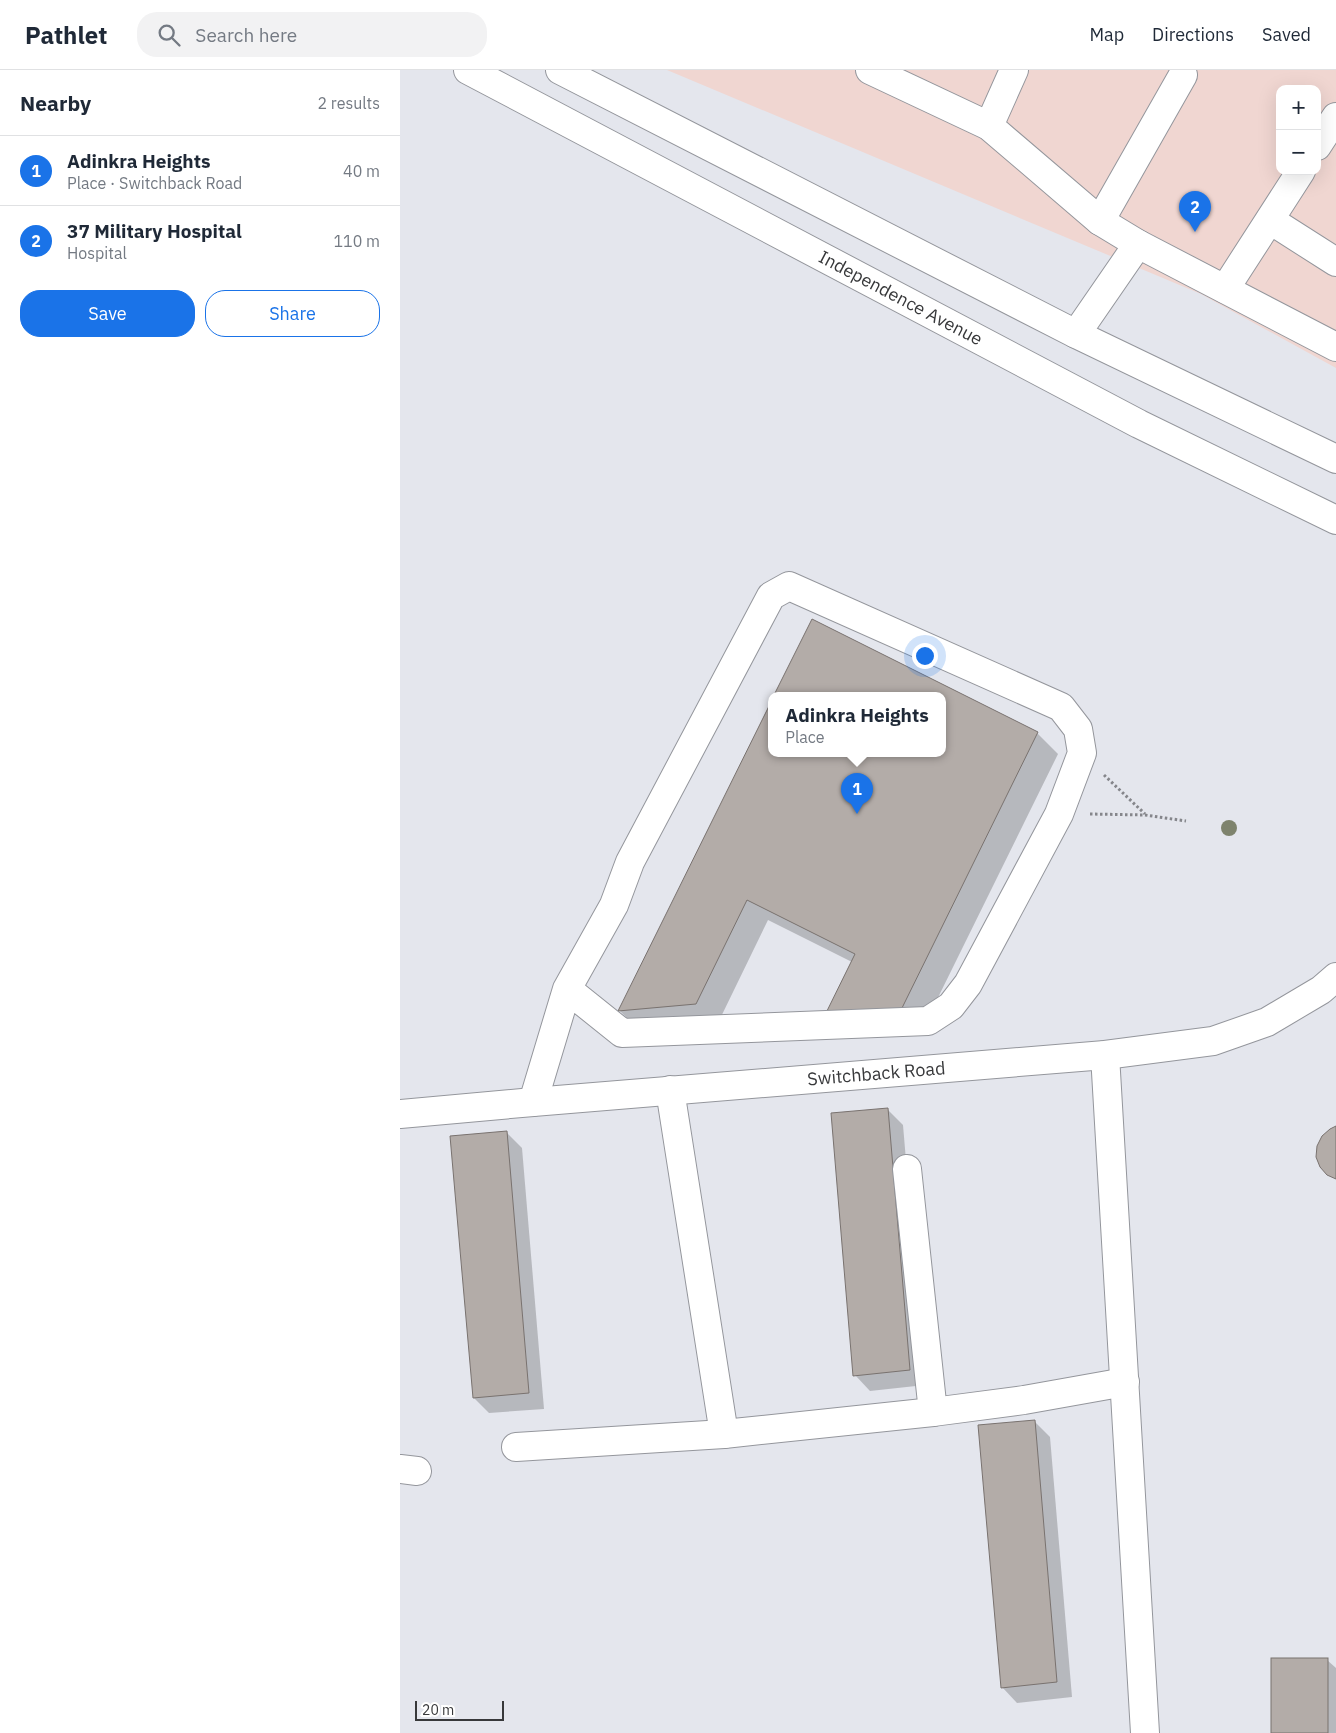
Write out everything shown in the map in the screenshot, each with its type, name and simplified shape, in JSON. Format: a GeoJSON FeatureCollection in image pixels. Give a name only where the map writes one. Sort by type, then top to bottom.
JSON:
{"type":"FeatureCollection","features":[{"type":"Feature","properties":{"kind":"main road","name":"Independence Avenue"},"geometry":{"type":"LineString","coordinates":[[468,70],[1139,424],[1336,520]]}},
{"type":"Feature","properties":{"kind":"main road"},"geometry":{"type":"LineString","coordinates":[[560,70],[1076,334],[1336,458]]}},
{"type":"Feature","properties":{"kind":"main road"},"geometry":{"type":"LineString","coordinates":[[870,70],[989,126],[1100,221],[1138,244],[1336,347]]}},
{"type":"Feature","properties":{"kind":"main road"},"geometry":{"type":"LineString","coordinates":[[989,126],[1014,70]]}},
{"type":"Feature","properties":{"kind":"main road"},"geometry":{"type":"LineString","coordinates":[[1100,221],[1183,75]]}},
{"type":"Feature","properties":{"kind":"main road"},"geometry":{"type":"LineString","coordinates":[[1321,140],[1336,117]]}},
{"type":"Feature","properties":{"kind":"main road"},"geometry":{"type":"LineString","coordinates":[[1225,289],[1298,175]]}},
{"type":"Feature","properties":{"kind":"main road"},"geometry":{"type":"LineString","coordinates":[[1270,220],[1336,262]]}},
{"type":"Feature","properties":{"kind":"main road"},"geometry":{"type":"LineString","coordinates":[[1076,334],[1138,244]]}},
{"type":"Feature","properties":{"kind":"main road"},"geometry":{"type":"LineString","coordinates":[[533,1102],[567,989],[614,905],[630,862],[771,596],[790,586],[1061,707],[1078,729],[1082,753],[1059,814],[968,984],[951,1006],[928,1021],[622,1032],[567,989]]}},
{"type":"Feature","properties":{"kind":"main road","name":"Switchback Road"},"geometry":{"type":"LineString","coordinates":[[400,1114],[1105,1054],[1213,1041],[1267,1022],[1320,990],[1336,977]]}},
{"type":"Feature","properties":{"kind":"main road"},"geometry":{"type":"LineString","coordinates":[[1105,1054],[1145,1733]]}},
{"type":"Feature","properties":{"kind":"main road"},"geometry":{"type":"LineString","coordinates":[[670,1090],[724,1434]]}},
{"type":"Feature","properties":{"kind":"main road"},"geometry":{"type":"LineString","coordinates":[[907,1169],[933,1412]]}},
{"type":"Feature","properties":{"kind":"main road"},"geometry":{"type":"LineString","coordinates":[[516,1447],[724,1434],[933,1412],[1024,1400],[1125,1382]]}},
{"type":"Feature","properties":{"kind":"path"},"geometry":{"type":"LineString","coordinates":[[1082,753],[1145,815]]}},
{"type":"Feature","properties":{"kind":"path"},"geometry":{"type":"LineString","coordinates":[[1059,814],[1145,815],[1186,821]]}},
{"type":"Feature","properties":{"kind":"shaded area"},"geometry":{"type":"Polygon","coordinates":[[[667,70],[1336,70],[1336,368],[1201,294],[667,70]]]}},
{"type":"Feature","properties":{"kind":"building"},"geometry":{"type":"Polygon","coordinates":[[[812,619],[1038,732],[901,1010],[824,1017],[855,954],[747,900],[696,1004],[618,1011],[768,708],[768,757],[946,757],[946,692],[776,692],[812,619]]]}},
{"type":"Feature","properties":{"kind":"building"},"geometry":{"type":"Polygon","coordinates":[[[888,1108],[910,1370],[853,1376],[831,1113],[888,1108]]]}},
{"type":"Feature","properties":{"kind":"building"},"geometry":{"type":"Polygon","coordinates":[[[1336,1126],[1336,1179],[1327,1175],[1320,1167],[1316,1157],[1317,1146],[1322,1136],[1336,1126]]]}},
{"type":"Feature","properties":{"kind":"building"},"geometry":{"type":"Polygon","coordinates":[[[507,1131],[529,1393],[473,1398],[450,1136],[507,1131]]]}},
{"type":"Feature","properties":{"kind":"building"},"geometry":{"type":"Polygon","coordinates":[[[1035,1420],[1057,1682],[1001,1688],[978,1425],[1035,1420]]]}},
{"type":"Feature","properties":{"kind":"building"},"geometry":{"type":"Polygon","coordinates":[[[1271,1658],[1328,1658],[1328,1733],[1271,1733],[1271,1658]]]}},
{"type":"Feature","properties":{"kind":"place","name":"37 Military Hospital"},"geometry":{"type":"Point","coordinates":[1195,232]}},
{"type":"Feature","properties":{"kind":"place","name":"Adinkra Heights"},"geometry":{"type":"Point","coordinates":[857,814]}}]}
